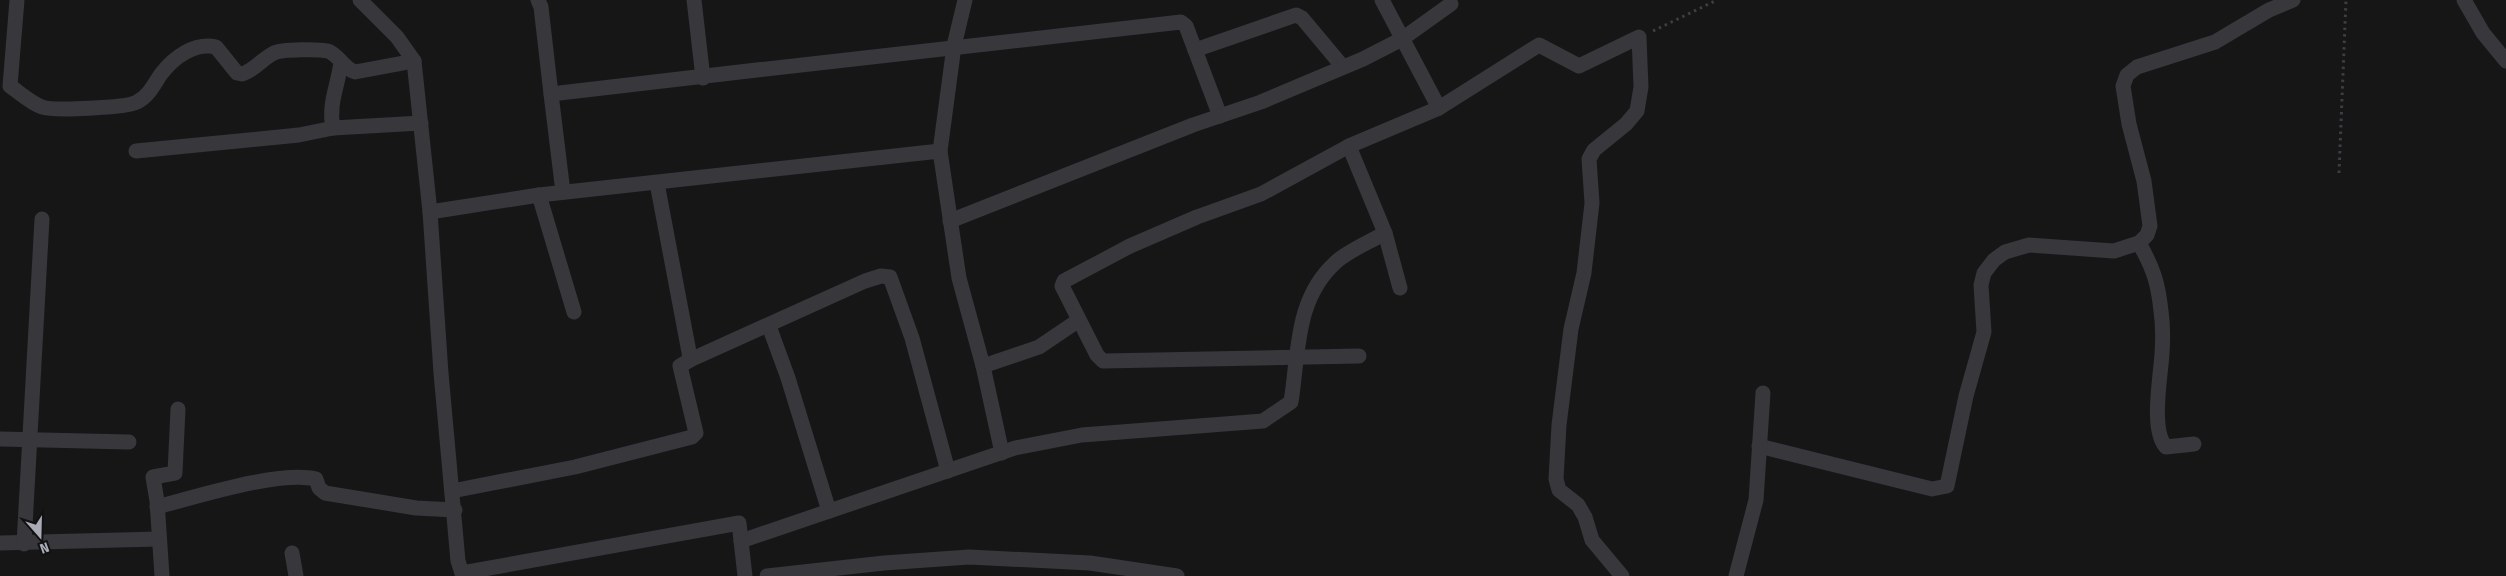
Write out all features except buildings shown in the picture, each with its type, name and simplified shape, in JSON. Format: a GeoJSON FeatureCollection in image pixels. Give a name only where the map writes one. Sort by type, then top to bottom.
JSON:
{"type":"FeatureCollection","features":[{"type":"Feature","properties":{"kind":"street"},"geometry":{"type":"LineString","coordinates":[[17,0],[10,86],[43,108],[117,107],[137,102],[151,91],[162,73],[175,59],[188,50],[200,47],[216,47],[236,73],[247,72],[274,53],[284,50],[326,50],[348,70],[355,72],[414,62]]}},
{"type":"Feature","properties":{"kind":"street"},"geometry":{"type":"LineString","coordinates":[[360,0],[397,38],[414,62],[430,212],[441,373],[455,510],[458,561],[462,574],[739,523],[745,576]]}},
{"type":"Feature","properties":{"kind":"street"},"geometry":{"type":"LineString","coordinates":[[538,0],[541,7],[563,192]]}},
{"type":"Feature","properties":{"kind":"street"},"geometry":{"type":"LineString","coordinates":[[694,0],[703,78]]}},
{"type":"Feature","properties":{"kind":"street"},"geometry":{"type":"LineString","coordinates":[[965,0],[954,46],[940,151],[959,278],[984,366],[1002,453]]}},
{"type":"Feature","properties":{"kind":"street"},"geometry":{"type":"LineString","coordinates":[[1382,0],[1439,108]]}},
{"type":"Feature","properties":{"kind":"street"},"geometry":{"type":"LineString","coordinates":[[1759,446],[1932,489],[1947,486],[1966,396],[1984,332],[1981,285],[1984,273],[1994,260],[2005,252],[2028,245],[2114,250],[2140,242],[2147,235],[2150,226],[2144,181],[2129,124],[2124,86],[2127,75],[2137,68],[2215,42],[2269,10],[2293,0]]}},
{"type":"Feature","properties":{"kind":"street"},"geometry":{"type":"LineString","coordinates":[[2464,0],[2483,33],[2506,61]]}},
{"type":"Feature","properties":{"kind":"street"},"geometry":{"type":"LineString","coordinates":[[950,221],[1343,67],[1402,39],[1452,4]]}},
{"type":"Feature","properties":{"kind":"street"},"geometry":{"type":"LineString","coordinates":[[1195,50],[1296,15],[1302,18],[1343,67]]}},
{"type":"Feature","properties":{"kind":"street"},"geometry":{"type":"LineString","coordinates":[[551,94],[703,78],[954,46],[1181,22],[1186,26],[1220,116]]}},
{"type":"Feature","properties":{"kind":"street"},"geometry":{"type":"LineString","coordinates":[[1359,356],[1103,361],[1097,355],[1062,286],[1064,282],[1130,246],[1197,217],[1261,194],[1349,146],[1439,108],[1540,45],[1579,66],[1638,37],[1641,87],[1637,110],[1626,124],[1594,150],[1589,159],[1592,203],[1584,273],[1571,328],[1559,425],[1556,479],[1559,490],[1578,506],[1585,517],[1592,540],[1622,576]]}},
{"type":"Feature","properties":{"kind":"street"},"geometry":{"type":"LineString","coordinates":[[333,128],[331,101],[338,80],[341,62]]}},
{"type":"Feature","properties":{"kind":"street"},"geometry":{"type":"LineString","coordinates":[[136,151],[299,135],[333,128],[421,124]]}},
{"type":"Feature","properties":{"kind":"street"},"geometry":{"type":"LineString","coordinates":[[1349,146],[1386,233],[1400,288]]}},
{"type":"Feature","properties":{"kind":"street"},"geometry":{"type":"LineString","coordinates":[[430,212],[539,194],[657,183],[940,151]]}},
{"type":"Feature","properties":{"kind":"street"},"geometry":{"type":"LineString","coordinates":[[657,183],[690,360]]}},
{"type":"Feature","properties":{"kind":"street"},"geometry":{"type":"LineString","coordinates":[[539,194],[574,312]]}},
{"type":"Feature","properties":{"kind":"street"},"geometry":{"type":"LineString","coordinates":[[24,544],[42,219]]}},
{"type":"Feature","properties":{"kind":"street"},"geometry":{"type":"LineString","coordinates":[[741,541],[1002,453],[1082,435],[1263,421],[1291,402],[1304,308],[1316,283],[1337,261],[1386,233]]}},
{"type":"Feature","properties":{"kind":"street"},"geometry":{"type":"LineString","coordinates":[[2140,242],[2155,272],[2161,313],[2162,353],[2158,411],[2162,443],[2166,447],[2194,444]]}},
{"type":"Feature","properties":{"kind":"street"},"geometry":{"type":"LineString","coordinates":[[452,491],[575,467],[692,437],[696,432],[680,366],[881,276],[890,277],[912,338],[948,471]]}},
{"type":"Feature","properties":{"kind":"street"},"geometry":{"type":"LineString","coordinates":[[984,366],[1039,347],[1079,320]]}},
{"type":"Feature","properties":{"kind":"street"},"geometry":{"type":"LineString","coordinates":[[769,326],[788,378],[829,512]]}},
{"type":"Feature","properties":{"kind":"street"},"geometry":{"type":"LineString","coordinates":[[1736,576],[1756,500],[1763,394]]}},
{"type":"Feature","properties":{"kind":"street"},"geometry":{"type":"LineString","coordinates":[[162,576],[158,507],[153,477],[175,473],[178,409]]}},
{"type":"Feature","properties":{"kind":"street"},"geometry":{"type":"LineString","coordinates":[[0,439],[130,442]]}},
{"type":"Feature","properties":{"kind":"street"},"geometry":{"type":"LineString","coordinates":[[158,507],[242,486],[283,478],[306,477],[316,480],[319,488],[325,493],[416,508],[455,510]]}},
{"type":"Feature","properties":{"kind":"street"},"geometry":{"type":"LineString","coordinates":[[0,543],[24,544],[159,539]]}},
{"type":"Feature","properties":{"kind":"street"},"geometry":{"type":"LineString","coordinates":[[292,553],[296,576]]}},
{"type":"Feature","properties":{"kind":"street"},"geometry":{"type":"LineString","coordinates":[[767,576],[884,563],[969,557],[1090,563],[1176,576]]}},
{"type":"Feature","properties":{"kind":"path"},"geometry":{"type":"LineString","coordinates":[[1638,37],[1717,0]]}},
{"type":"Feature","properties":{"kind":"path"},"geometry":{"type":"LineString","coordinates":[[2339,173],[2346,0]]}}]}
